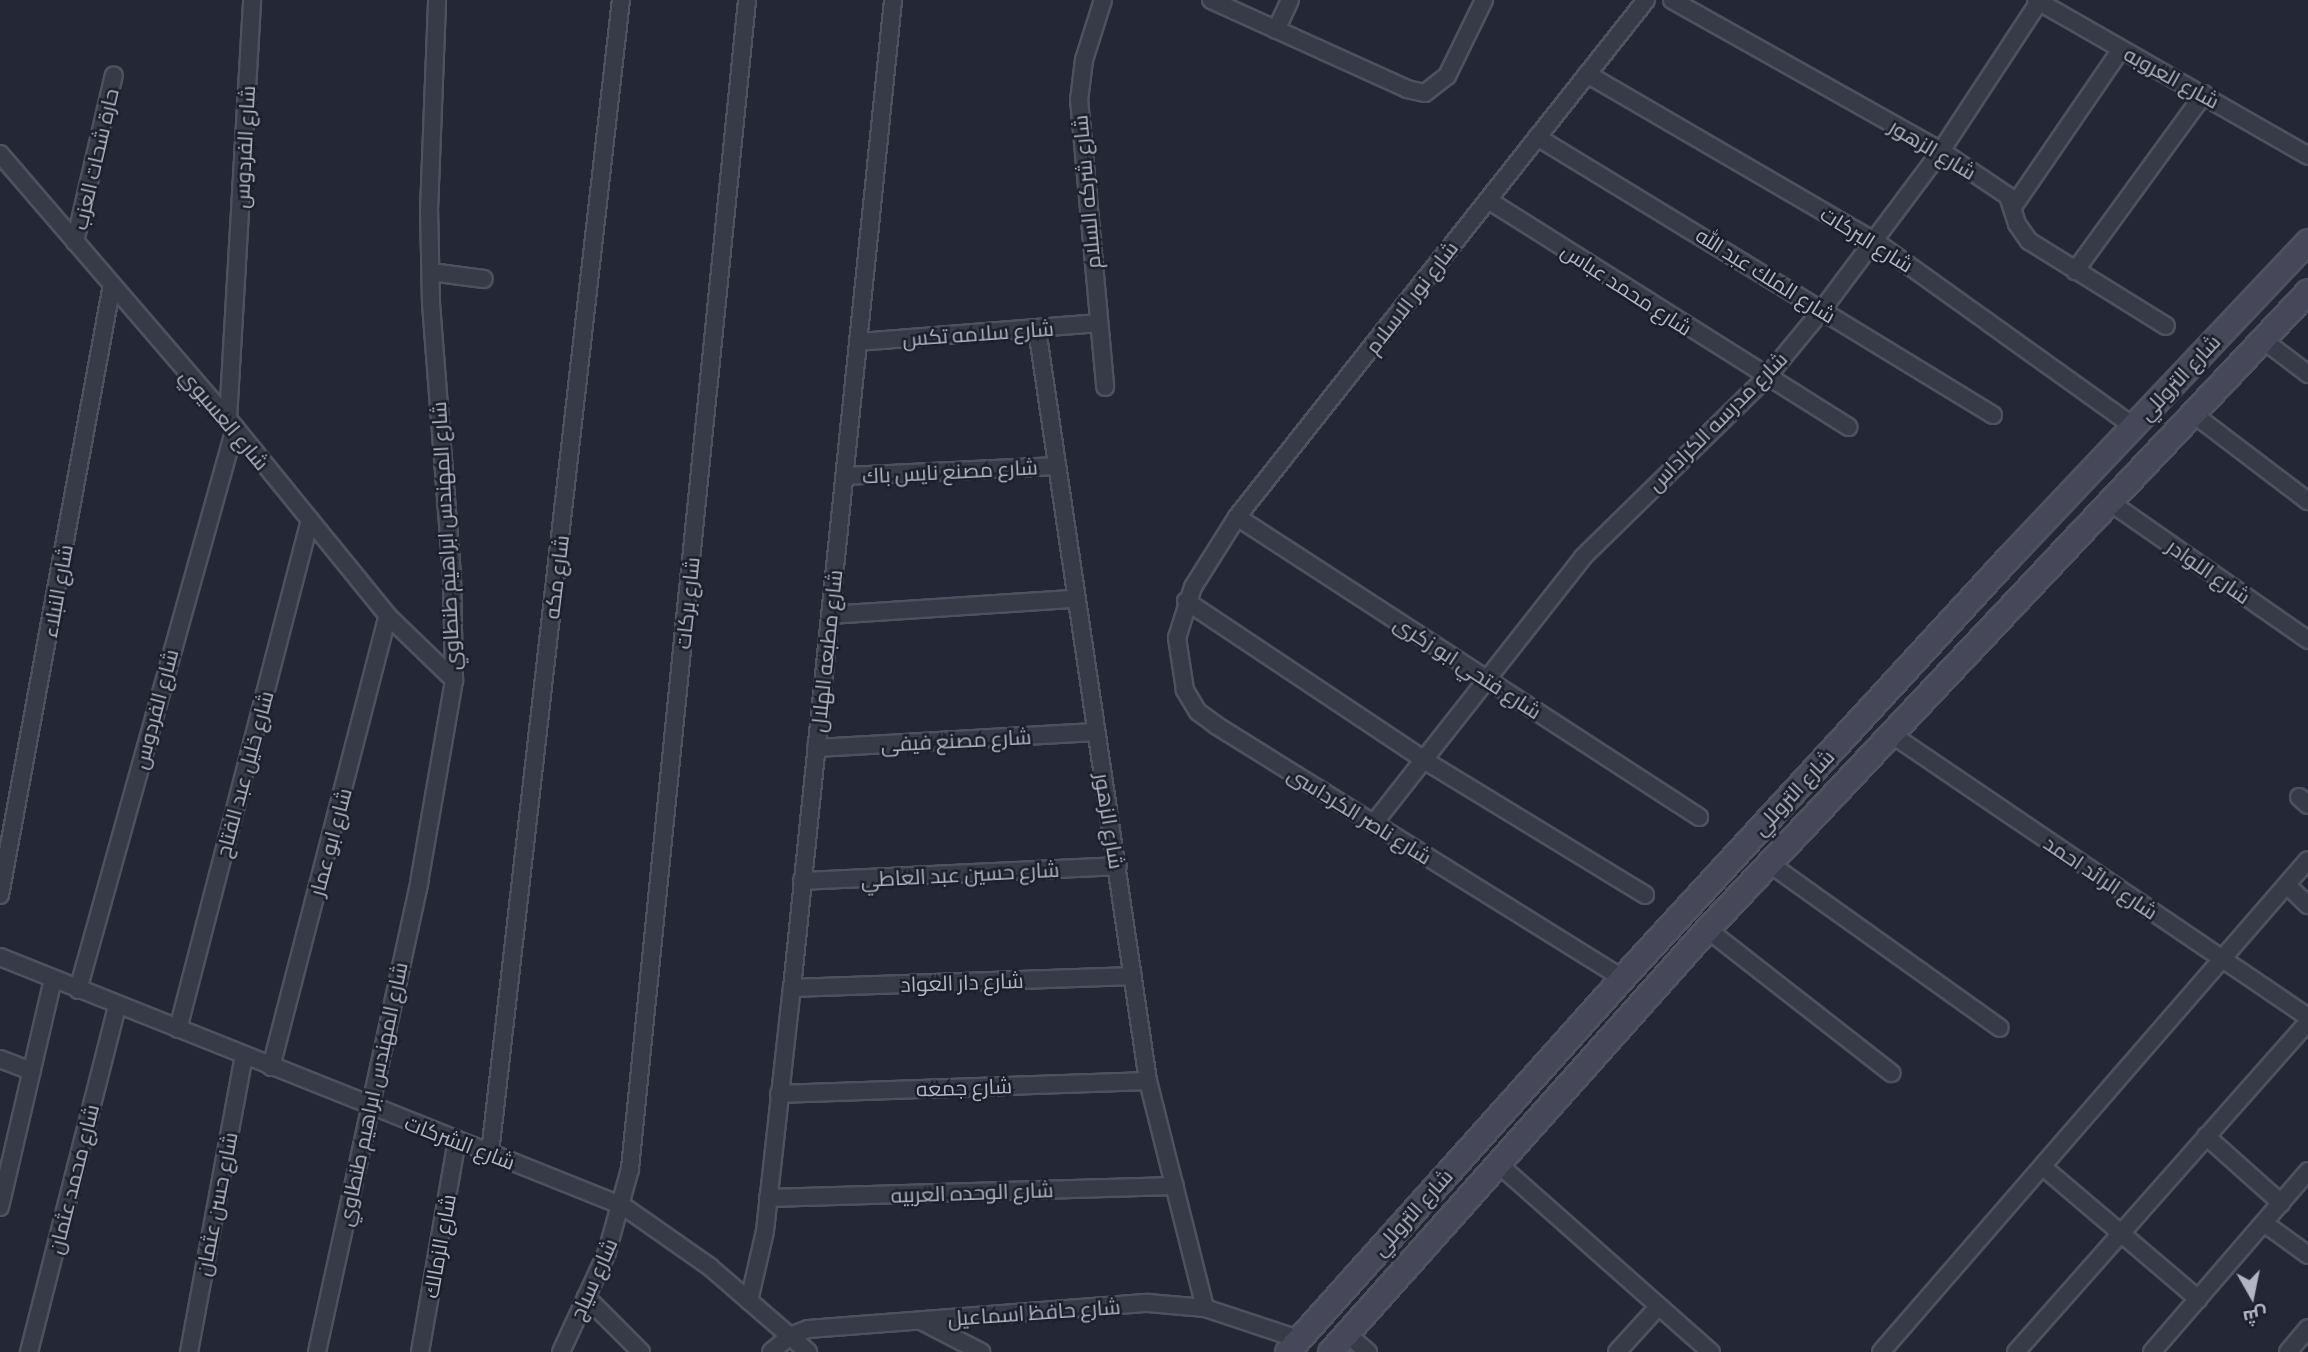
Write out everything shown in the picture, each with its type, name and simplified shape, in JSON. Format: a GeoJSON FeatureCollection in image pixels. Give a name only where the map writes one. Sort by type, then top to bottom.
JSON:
{"type":"FeatureCollection","features":[{"type":"Feature","properties":{"kind":"street","name":"شارع الفردوس"},"geometry":{"type":"LineString","coordinates":[[78,990],[231,424],[252,0]]}},
{"type":"Feature","properties":{"kind":"street","name":"شارع المهندس ابراهيم طنطاوي"},"geometry":{"type":"LineString","coordinates":[[317,1352],[368,1107],[419,883],[454,680],[452,576],[430,272],[437,0]]}},
{"type":"Feature","properties":{"kind":"street","name":"شارع مكه"},"geometry":{"type":"LineString","coordinates":[[489,1153],[621,0]]}},
{"type":"Feature","properties":{"kind":"street","name":"شارع بركات"},"geometry":{"type":"LineString","coordinates":[[623,1206],[747,0]]}},
{"type":"Feature","properties":{"kind":"street","name":"شارع مطبعه الهلال"},"geometry":{"type":"LineString","coordinates":[[749,1301],[768,1198],[792,988],[892,0]]}},
{"type":"Feature","properties":{"kind":"street","name":"شارع شركه السلام"},"geometry":{"type":"LineString","coordinates":[[1103,0],[1084,60],[1079,99],[1105,387]]}},
{"type":"Feature","properties":{"kind":"street"},"geometry":{"type":"LineString","coordinates":[[1211,0],[1407,89],[1425,93],[1447,76],[1484,0]]}},
{"type":"Feature","properties":{"kind":"street"},"geometry":{"type":"LineString","coordinates":[[1276,30],[1290,0]]}},
{"type":"Feature","properties":{"kind":"street","name":"شارع نور الاسلام"},"geometry":{"type":"LineString","coordinates":[[1186,601],[1237,517],[1646,0]]}},
{"type":"Feature","properties":{"kind":"street","name":"شارع الزهور"},"geometry":{"type":"LineString","coordinates":[[1672,0],[1941,151],[2004,193],[2013,207],[2022,234],[2075,271],[2166,326]]}},
{"type":"Feature","properties":{"kind":"street","name":"شارع مدرسه الكراداس"},"geometry":{"type":"LineString","coordinates":[[1374,823],[1583,557],[1766,378],[1822,310],[1876,242],[1941,151],[2037,1]]}},
{"type":"Feature","properties":{"kind":"street","name":"شارع العروبه"},"geometry":{"type":"LineString","coordinates":[[2037,1],[2204,94],[2308,156]]}},
{"type":"Feature","properties":{"kind":"street"},"geometry":{"type":"LineString","coordinates":[[2013,207],[2121,49]]}},
{"type":"Feature","properties":{"kind":"street","name":"شارع البركات"},"geometry":{"type":"LineString","coordinates":[[1587,74],[1876,242],[2133,426]]}},
{"type":"Feature","properties":{"kind":"street","name":"حارة شحات العزب"},"geometry":{"type":"LineString","coordinates":[[75,242],[114,75]]}},
{"type":"Feature","properties":{"kind":"street"},"geometry":{"type":"LineString","coordinates":[[2075,271],[2204,94]]}},
{"type":"Feature","properties":{"kind":"street","name":"شارع الملك عبد الله"},"geometry":{"type":"LineString","coordinates":[[1537,137],[1993,415]]}},
{"type":"Feature","properties":{"kind":"street","name":"شارع العسيوي"},"geometry":{"type":"LineString","coordinates":[[1,159],[231,424],[388,616],[454,680]]}},
{"type":"Feature","properties":{"kind":"street","name":"شارع محمد عباس"},"geometry":{"type":"LineString","coordinates":[[1488,200],[1766,378],[1849,427]]}},
{"type":"Feature","properties":{"kind":"street","name":"شارع التروللي"},"geometry":{"type":"LineString","coordinates":[[1293,1346],[1622,978],[2008,558],[2308,241]]}},
{"type":"Feature","properties":{"kind":"street"},"geometry":{"type":"LineString","coordinates":[[430,272],[484,279]]}},
{"type":"Feature","properties":{"kind":"street","name":"شارع النبلاء"},"geometry":{"type":"LineString","coordinates":[[0,895],[111,285]]}},
{"type":"Feature","properties":{"kind":"street","name":"شارع التروللي"},"geometry":{"type":"LineString","coordinates":[[1330,1352],[1496,1162],[1707,929],[1894,736],[2308,291]]}},
{"type":"Feature","properties":{"kind":"street","name":"شارع سلامه تكس"},"geometry":{"type":"LineString","coordinates":[[858,342],[1098,323]]}},
{"type":"Feature","properties":{"kind":"street","name":"شارع الزهور"},"geometry":{"type":"LineString","coordinates":[[1037,329],[1074,599],[1118,866],[1149,1081],[1205,1308]]}},
{"type":"Feature","properties":{"kind":"street"},"geometry":{"type":"LineString","coordinates":[[2262,339],[2308,374]]}},
{"type":"Feature","properties":{"kind":"street"},"geometry":{"type":"LineString","coordinates":[[2192,413],[2308,501]]}},
{"type":"Feature","properties":{"kind":"street","name":"شارع مصنع نايس باك"},"geometry":{"type":"LineString","coordinates":[[845,476],[1055,466]]}},
{"type":"Feature","properties":{"kind":"street","name":"شارع اللوادر"},"geometry":{"type":"LineString","coordinates":[[2111,503],[2308,640]]}},
{"type":"Feature","properties":{"kind":"street","name":"شارع فتحي ابو زكرى"},"geometry":{"type":"LineString","coordinates":[[1237,517],[1699,817]]}},
{"type":"Feature","properties":{"kind":"street","name":"شارع خليل عبد الفتاح"},"geometry":{"type":"LineString","coordinates":[[178,1029],[310,520]]}},
{"type":"Feature","properties":{"kind":"street"},"geometry":{"type":"LineString","coordinates":[[2008,558],[2036,583]]}},
{"type":"Feature","properties":{"kind":"street"},"geometry":{"type":"LineString","coordinates":[[830,615],[1074,599]]}},
{"type":"Feature","properties":{"kind":"street"},"geometry":{"type":"LineString","coordinates":[[1186,601],[1424,760],[1645,895]]}},
{"type":"Feature","properties":{"kind":"street","name":"شارع ناصر الكرداسى"},"geometry":{"type":"LineString","coordinates":[[1186,601],[1177,638],[1178,664],[1198,712],[1622,978]]}},
{"type":"Feature","properties":{"kind":"street","name":"شارع ابو عمار"},"geometry":{"type":"LineString","coordinates":[[271,1067],[388,616]]}},
{"type":"Feature","properties":{"kind":"street","name":"شارع مصنع فيفى"},"geometry":{"type":"LineString","coordinates":[[816,748],[1096,732]]}},
{"type":"Feature","properties":{"kind":"street","name":"شارع الرائد احمد"},"geometry":{"type":"LineString","coordinates":[[1894,736],[2308,1020]]}},
{"type":"Feature","properties":{"kind":"street"},"geometry":{"type":"LineString","coordinates":[[1881,1352],[2308,860]]}},
{"type":"Feature","properties":{"kind":"street"},"geometry":{"type":"LineString","coordinates":[[1770,864],[2000,1028]]}},
{"type":"Feature","properties":{"kind":"street","name":"شارع حسين عبد العاطي"},"geometry":{"type":"LineString","coordinates":[[802,881],[1118,866]]}},
{"type":"Feature","properties":{"kind":"street"},"geometry":{"type":"LineString","coordinates":[[2287,885],[2308,905]]}},
{"type":"Feature","properties":{"kind":"street"},"geometry":{"type":"LineString","coordinates":[[1707,929],[1891,1073]]}},
{"type":"Feature","properties":{"kind":"street","name":"شارع الشركات"},"geometry":{"type":"LineString","coordinates":[[0,957],[368,1107],[623,1206],[679,1244],[808,1352]]}},
{"type":"Feature","properties":{"kind":"street","name":"شارع دار العواد"},"geometry":{"type":"LineString","coordinates":[[792,988],[1133,976]]}},
{"type":"Feature","properties":{"kind":"street"},"geometry":{"type":"LineString","coordinates":[[0,1207],[3,1179],[53,979]]}},
{"type":"Feature","properties":{"kind":"street","name":"شارع محمد عثمان"},"geometry":{"type":"LineString","coordinates":[[29,1352],[117,1006]]}},
{"type":"Feature","properties":{"kind":"street"},"geometry":{"type":"LineString","coordinates":[[2016,1352],[2308,1020]]}},
{"type":"Feature","properties":{"kind":"street","name":"شارع حسن عثمان"},"geometry":{"type":"LineString","coordinates":[[189,1352],[244,1055]]}},
{"type":"Feature","properties":{"kind":"street"},"geometry":{"type":"LineString","coordinates":[[0,1059],[32,1071]]}},
{"type":"Feature","properties":{"kind":"street","name":"شارع جمعه"},"geometry":{"type":"LineString","coordinates":[[779,1094],[1149,1081]]}},
{"type":"Feature","properties":{"kind":"street"},"geometry":{"type":"LineString","coordinates":[[2206,1136],[2281,1203]]}},
{"type":"Feature","properties":{"kind":"street","name":"شارع الزمالك"},"geometry":{"type":"LineString","coordinates":[[420,1352],[457,1141]]}},
{"type":"Feature","properties":{"kind":"street"},"geometry":{"type":"LineString","coordinates":[[1496,1162],[1711,1352]]}},
{"type":"Feature","properties":{"kind":"street"},"geometry":{"type":"LineString","coordinates":[[2043,1167],[2198,1299]]}},
{"type":"Feature","properties":{"kind":"street"},"geometry":{"type":"LineString","coordinates":[[2152,1352],[2308,1171]]}},
{"type":"Feature","properties":{"kind":"street","name":"شارع الوحده العربيه"},"geometry":{"type":"LineString","coordinates":[[768,1198],[1175,1186]]}},
{"type":"Feature","properties":{"kind":"street","name":"شارع سياج"},"geometry":{"type":"LineString","coordinates":[[561,1352],[623,1206]]}},
{"type":"Feature","properties":{"kind":"street"},"geometry":{"type":"LineString","coordinates":[[2264,1223],[2308,1255]]}},
{"type":"Feature","properties":{"kind":"street"},"geometry":{"type":"LineString","coordinates":[[586,1297],[641,1352]]}},
{"type":"Feature","properties":{"kind":"street","name":"شارع حافظ اسماعيل"},"geometry":{"type":"LineString","coordinates":[[771,1352],[789,1336],[833,1326],[1148,1303],[1205,1308],[1293,1346]]}},
{"type":"Feature","properties":{"kind":"street"},"geometry":{"type":"LineString","coordinates":[[1617,1352],[1658,1307]]}},
{"type":"Feature","properties":{"kind":"street"},"geometry":{"type":"LineString","coordinates":[[920,1320],[981,1352]]}},
{"type":"Feature","properties":{"kind":"street"},"geometry":{"type":"LineString","coordinates":[[2288,1352],[2308,1328]]}},
{"type":"Feature","properties":{"kind":"street"},"geometry":{"type":"LineString","coordinates":[[1347,1334],[1368,1352]]}}]}
